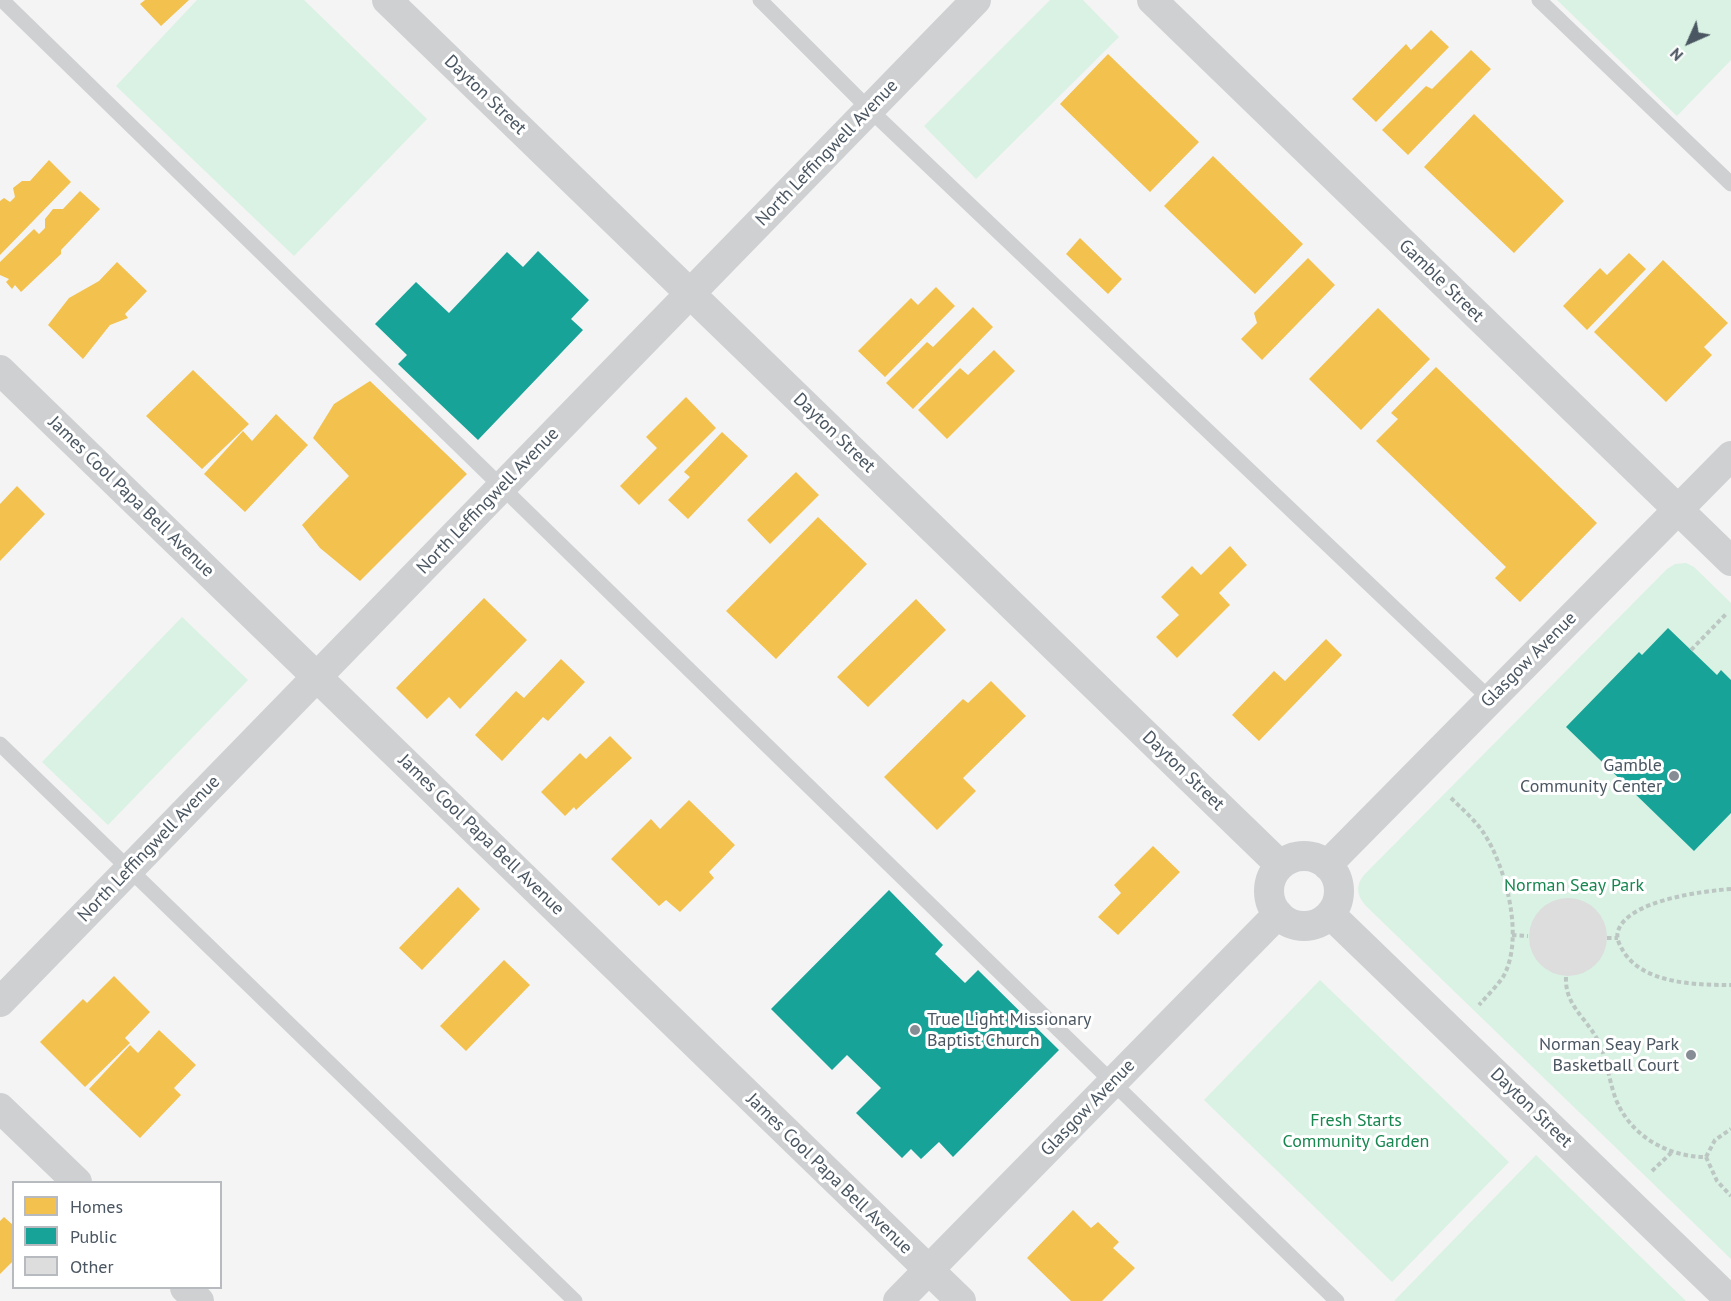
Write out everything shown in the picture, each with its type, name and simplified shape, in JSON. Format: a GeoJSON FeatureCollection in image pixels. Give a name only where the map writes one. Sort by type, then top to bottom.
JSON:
{"type":"FeatureCollection","features":[{"type":"Feature","properties":{"kind":"street","name":"Dayton Street"},"geometry":{"type":"LineString","coordinates":[[387,0],[1280,865]]}},
{"type":"Feature","properties":{"kind":"street","name":"North Leffingwell Avenue"},"geometry":{"type":"LineString","coordinates":[[0,1002],[976,0]]}},
{"type":"Feature","properties":{"kind":"street","name":"Gamble Street"},"geometry":{"type":"LineString","coordinates":[[1152,0],[1731,561]]}},
{"type":"Feature","properties":{"kind":"street","name":"James Cool Papa Bell Avenue"},"geometry":{"type":"LineString","coordinates":[[0,370],[961,1301]]}},
{"type":"Feature","properties":{"kind":"street","name":"Glasgow Avenue"},"geometry":{"type":"LineString","coordinates":[[1327,865],[1731,456]]}},
{"type":"Feature","properties":{"kind":"street"},"geometry":{"type":"LineString","coordinates":[[1309,856],[1327,865],[1339,883],[1337,905],[1330,915],[1311,926],[1299,926],[1278,914],[1269,895],[1270,884],[1280,865],[1289,859],[1309,856]]}},
{"type":"Feature","properties":{"kind":"street","name":"Glasgow Avenue"},"geometry":{"type":"LineString","coordinates":[[898,1301],[1278,914]]}},
{"type":"Feature","properties":{"kind":"street","name":"Dayton Street"},"geometry":{"type":"LineString","coordinates":[[1330,915],[1731,1301]]}},
{"type":"Feature","properties":{"kind":"street"},"geometry":{"type":"LineString","coordinates":[[0,1108],[76,1181]]}},
{"type":"Feature","properties":{"kind":"street"},"geometry":{"type":"LineString","coordinates":[[187,1289],[199,1301]]}},
{"type":"Feature","properties":{"kind":"lane"},"geometry":{"type":"LineString","coordinates":[[2,0],[1337,1301]]}},
{"type":"Feature","properties":{"kind":"lane"},"geometry":{"type":"LineString","coordinates":[[760,0],[869,109],[1491,699]]}},
{"type":"Feature","properties":{"kind":"lane"},"geometry":{"type":"LineString","coordinates":[[1539,0],[1731,184]]}},
{"type":"Feature","properties":{"kind":"lane"},"geometry":{"type":"LineString","coordinates":[[0,744],[575,1301]]}},
{"type":"Feature","properties":{"kind":"path"},"geometry":{"type":"LineString","coordinates":[[1691,650],[1727,613]]}},
{"type":"Feature","properties":{"kind":"path"},"geometry":{"type":"LineString","coordinates":[[1451,798],[1482,831],[1493,850],[1509,897],[1511,952],[1503,976],[1479,1005]]}},
{"type":"Feature","properties":{"kind":"path"},"geometry":{"type":"LineString","coordinates":[[1731,889],[1707,891],[1656,902],[1624,923],[1618,930],[1618,938],[1626,956],[1655,975],[1694,984],[1731,985]]}},
{"type":"Feature","properties":{"kind":"path"},"geometry":{"type":"LineString","coordinates":[[1512,935],[1528,936]]}},
{"type":"Feature","properties":{"kind":"path"},"geometry":{"type":"LineString","coordinates":[[1607,938],[1618,938]]}},
{"type":"Feature","properties":{"kind":"path"},"geometry":{"type":"LineString","coordinates":[[1566,977],[1571,1005],[1596,1036],[1603,1052],[1620,1110],[1646,1138],[1671,1152],[1706,1157]]}},
{"type":"Feature","properties":{"kind":"path"},"geometry":{"type":"LineString","coordinates":[[1731,1129],[1714,1140],[1706,1157],[1717,1181],[1731,1196]]}},
{"type":"Feature","properties":{"kind":"path"},"geometry":{"type":"LineString","coordinates":[[1652,1171],[1671,1152]]}},
{"type":"Feature","properties":{"kind":"green space"},"geometry":{"type":"Polygon","coordinates":[[[197,0],[304,0],[427,119],[294,256],[116,86],[197,0]]]}},
{"type":"Feature","properties":{"kind":"green space"},"geometry":{"type":"Polygon","coordinates":[[[1050,0],[1083,0],[1119,37],[976,179],[924,126],[1050,0]]]}},
{"type":"Feature","properties":{"kind":"green space"},"geometry":{"type":"Polygon","coordinates":[[[1557,0],[1731,0],[1731,60],[1677,116],[1557,0]]]}},
{"type":"Feature","properties":{"kind":"green space","name":"Norman Seay Park"},"geometry":{"type":"Polygon","coordinates":[[[1686,563],[1694,567],[1731,603],[1731,1259],[1366,906],[1358,891],[1359,883],[1364,875],[1667,569],[1675,564],[1686,563]]]}},
{"type":"Feature","properties":{"kind":"green space"},"geometry":{"type":"Polygon","coordinates":[[[182,617],[248,680],[108,825],[42,762],[182,617]]]}},
{"type":"Feature","properties":{"kind":"green space","name":"Fresh Starts Community Garden"},"geometry":{"type":"Polygon","coordinates":[[[1320,980],[1509,1162],[1392,1282],[1204,1100],[1320,980]]]}},
{"type":"Feature","properties":{"kind":"green space"},"geometry":{"type":"Polygon","coordinates":[[[1536,1155],[1686,1301],[1394,1301],[1536,1155]]]}},
{"type":"Feature","properties":{"kind":"building: Homes"},"geometry":{"type":"Polygon","coordinates":[[[145,0],[189,0],[161,26],[140,4],[145,0]]]}},
{"type":"Feature","properties":{"kind":"building: Homes"},"geometry":{"type":"Polygon","coordinates":[[[1431,30],[1449,47],[1376,122],[1352,99],[1406,44],[1411,50],[1431,30]]]}},
{"type":"Feature","properties":{"kind":"building: Homes"},"geometry":{"type":"Polygon","coordinates":[[[1471,50],[1491,69],[1408,155],[1382,130],[1426,86],[1432,89],[1471,50]]]}},
{"type":"Feature","properties":{"kind":"building: Homes"},"geometry":{"type":"Polygon","coordinates":[[[1108,54],[1199,142],[1150,192],[1060,104],[1108,54]]]}},
{"type":"Feature","properties":{"kind":"building: Homes"},"geometry":{"type":"Polygon","coordinates":[[[1474,114],[1564,201],[1514,253],[1424,167],[1474,114]]]}},
{"type":"Feature","properties":{"kind":"building: Homes"},"geometry":{"type":"Polygon","coordinates":[[[1213,156],[1303,244],[1255,294],[1164,206],[1213,156]]]}},
{"type":"Feature","properties":{"kind":"building: Homes"},"geometry":{"type":"Polygon","coordinates":[[[49,160],[71,182],[0,255],[0,201],[4,198],[10,202],[15,197],[13,188],[22,181],[30,181],[49,160]]]}},
{"type":"Feature","properties":{"kind":"building: Homes"},"geometry":{"type":"Polygon","coordinates":[[[80,191],[100,209],[61,250],[61,254],[21,292],[15,285],[12,289],[6,282],[9,279],[0,275],[0,262],[34,229],[39,234],[45,228],[45,219],[53,209],[63,209],[80,191]]]}},
{"type":"Feature","properties":{"kind":"building: Homes"},"geometry":{"type":"Polygon","coordinates":[[[1080,238],[1122,279],[1108,294],[1066,254],[1080,238]]]}},
{"type":"Feature","properties":{"kind":"building: Homes"},"geometry":{"type":"Polygon","coordinates":[[[1629,253],[1646,269],[1587,330],[1563,306],[1600,268],[1607,275],[1629,253]]]}},
{"type":"Feature","properties":{"kind":"building: Homes"},"geometry":{"type":"Polygon","coordinates":[[[1308,258],[1335,285],[1262,360],[1241,339],[1257,323],[1254,313],[1308,258]]]}},
{"type":"Feature","properties":{"kind":"building: Homes"},"geometry":{"type":"Polygon","coordinates":[[[1663,260],[1728,323],[1704,347],[1712,355],[1666,402],[1594,332],[1663,260]]]}},
{"type":"Feature","properties":{"kind":"building: Homes"},"geometry":{"type":"Polygon","coordinates":[[[117,262],[147,291],[125,314],[128,318],[110,325],[83,359],[48,325],[69,298],[99,281],[117,262]]]}},
{"type":"Feature","properties":{"kind":"building: Homes"},"geometry":{"type":"Polygon","coordinates":[[[936,287],[955,306],[885,377],[858,351],[911,298],[918,305],[936,287]]]}},
{"type":"Feature","properties":{"kind":"building: Homes"},"geometry":{"type":"Polygon","coordinates":[[[973,307],[993,327],[913,409],[886,383],[927,342],[933,347],[973,307]]]}},
{"type":"Feature","properties":{"kind":"building: Homes"},"geometry":{"type":"Polygon","coordinates":[[[1378,308],[1430,359],[1361,430],[1309,379],[1378,308]]]}},
{"type":"Feature","properties":{"kind":"building: Homes"},"geometry":{"type":"Polygon","coordinates":[[[994,350],[1015,371],[947,439],[918,410],[960,368],[968,375],[994,350]]]}},
{"type":"Feature","properties":{"kind":"building: Homes"},"geometry":{"type":"Polygon","coordinates":[[[1436,367],[1597,523],[1520,602],[1495,578],[1506,567],[1376,441],[1398,419],[1391,413],[1436,367]]]}},
{"type":"Feature","properties":{"kind":"building: Homes"},"geometry":{"type":"Polygon","coordinates":[[[193,370],[249,424],[202,469],[146,416],[193,370]]]}},
{"type":"Feature","properties":{"kind":"building: Homes"},"geometry":{"type":"Polygon","coordinates":[[[370,381],[467,474],[360,581],[320,548],[302,525],[349,476],[313,438],[334,404],[370,381]]]}},
{"type":"Feature","properties":{"kind":"building: Homes"},"geometry":{"type":"Polygon","coordinates":[[[686,397],[716,428],[639,505],[620,486],[657,448],[646,437],[686,397]]]}},
{"type":"Feature","properties":{"kind":"building: Homes"},"geometry":{"type":"Polygon","coordinates":[[[276,414],[308,445],[245,512],[204,474],[243,431],[252,441],[276,414]]]}},
{"type":"Feature","properties":{"kind":"building: Homes"},"geometry":{"type":"Polygon","coordinates":[[[722,432],[748,456],[688,519],[668,500],[690,477],[684,472],[722,432]]]}},
{"type":"Feature","properties":{"kind":"building: Homes"},"geometry":{"type":"Polygon","coordinates":[[[796,472],[819,495],[770,544],[747,520],[796,472]]]}},
{"type":"Feature","properties":{"kind":"building: Homes"},"geometry":{"type":"Polygon","coordinates":[[[17,486],[45,514],[0,561],[0,504],[17,486]]]}},
{"type":"Feature","properties":{"kind":"building: Homes"},"geometry":{"type":"Polygon","coordinates":[[[818,517],[867,564],[776,659],[726,611],[818,517]]]}},
{"type":"Feature","properties":{"kind":"building: Homes"},"geometry":{"type":"Polygon","coordinates":[[[1230,546],[1247,565],[1219,593],[1230,605],[1177,658],[1156,637],[1179,615],[1161,597],[1192,566],[1201,575],[1230,546]]]}},
{"type":"Feature","properties":{"kind":"building: Homes"},"geometry":{"type":"Polygon","coordinates":[[[484,598],[527,640],[460,709],[449,697],[427,719],[396,688],[484,598]]]}},
{"type":"Feature","properties":{"kind":"building: Homes"},"geometry":{"type":"Polygon","coordinates":[[[916,599],[946,630],[868,707],[837,677],[916,599]]]}},
{"type":"Feature","properties":{"kind":"building: Homes"},"geometry":{"type":"Polygon","coordinates":[[[1326,639],[1342,655],[1259,741],[1232,715],[1274,671],[1285,681],[1326,639]]]}},
{"type":"Feature","properties":{"kind":"building: Homes"},"geometry":{"type":"Polygon","coordinates":[[[561,659],[585,682],[548,721],[543,717],[502,761],[475,735],[516,691],[524,698],[561,659]]]}},
{"type":"Feature","properties":{"kind":"building: Homes"},"geometry":{"type":"Polygon","coordinates":[[[991,681],[1026,716],[963,778],[976,791],[937,830],[884,777],[963,699],[968,703],[991,681]]]}},
{"type":"Feature","properties":{"kind":"building: Homes"},"geometry":{"type":"Polygon","coordinates":[[[610,736],[632,758],[576,810],[574,807],[565,816],[541,792],[580,753],[586,759],[610,736]]]}},
{"type":"Feature","properties":{"kind":"building: Homes"},"geometry":{"type":"Polygon","coordinates":[[[689,800],[735,845],[709,872],[714,878],[680,912],[666,900],[659,906],[611,859],[651,819],[660,829],[689,800]]]}},
{"type":"Feature","properties":{"kind":"building: Homes"},"geometry":{"type":"Polygon","coordinates":[[[1153,846],[1180,872],[1118,935],[1098,917],[1121,893],[1114,885],[1153,846]]]}},
{"type":"Feature","properties":{"kind":"building: Homes"},"geometry":{"type":"Polygon","coordinates":[[[458,887],[480,909],[422,970],[399,948],[458,887]]]}},
{"type":"Feature","properties":{"kind":"building: Homes"},"geometry":{"type":"Polygon","coordinates":[[[504,960],[530,985],[466,1051],[440,1026],[504,960]]]}},
{"type":"Feature","properties":{"kind":"building: Homes"},"geometry":{"type":"Polygon","coordinates":[[[114,976],[150,1012],[125,1038],[130,1043],[85,1087],[40,1042],[83,999],[87,1003],[114,976]]]}},
{"type":"Feature","properties":{"kind":"building: Homes"},"geometry":{"type":"Polygon","coordinates":[[[159,1030],[196,1065],[174,1088],[181,1095],[140,1138],[89,1089],[130,1045],[138,1053],[159,1030]]]}},
{"type":"Feature","properties":{"kind":"building: Homes"},"geometry":{"type":"Polygon","coordinates":[[[1073,1210],[1091,1228],[1098,1222],[1119,1242],[1113,1248],[1135,1268],[1102,1301],[1071,1301],[1027,1258],[1073,1210]]]}},
{"type":"Feature","properties":{"kind":"building: Homes"},"geometry":{"type":"Polygon","coordinates":[[[4,1217],[12,1224],[12,1262],[0,1274],[0,1221],[4,1217]]]}},
{"type":"Feature","properties":{"kind":"building: Public"},"geometry":{"type":"Polygon","coordinates":[[[538,251],[589,300],[571,319],[583,330],[478,440],[398,364],[407,355],[375,324],[416,282],[449,313],[507,252],[523,267],[538,251]]]}},
{"type":"Feature","properties":{"kind":"building: Public","name":"Gamble Community Center"},"geometry":{"type":"Polygon","coordinates":[[[1668,628],[1717,675],[1721,670],[1731,680],[1731,813],[1694,851],[1566,727],[1639,652],[1642,655],[1668,628]]]}},
{"type":"Feature","properties":{"kind":"building: Public","name":"True Light Missionary Baptist Church"},"geometry":{"type":"Polygon","coordinates":[[[889,890],[943,945],[935,954],[965,983],[978,970],[1059,1050],[953,1157],[939,1142],[921,1159],[911,1149],[902,1158],[856,1113],[881,1088],[847,1055],[832,1070],[771,1009],[889,890]]]}},
{"type":"Feature","properties":{"kind":"building: Other"},"geometry":{"type":"Polygon","coordinates":[[[1560,898],[1576,898],[1590,904],[1601,915],[1607,929],[1607,945],[1601,959],[1590,970],[1576,976],[1560,976],[1546,970],[1535,959],[1529,945],[1529,929],[1535,915],[1546,904],[1560,898]]]}},
{"type":"Feature","properties":{"kind":"place","name":"Gamble Community Center"},"geometry":{"type":"Point","coordinates":[1674,776]}},
{"type":"Feature","properties":{"kind":"place","name":"True Light Missionary Baptist Church"},"geometry":{"type":"Point","coordinates":[915,1030]}},
{"type":"Feature","properties":{"kind":"place","name":"Norman Seay Park Basketball Court"},"geometry":{"type":"Point","coordinates":[1691,1055]}}]}
